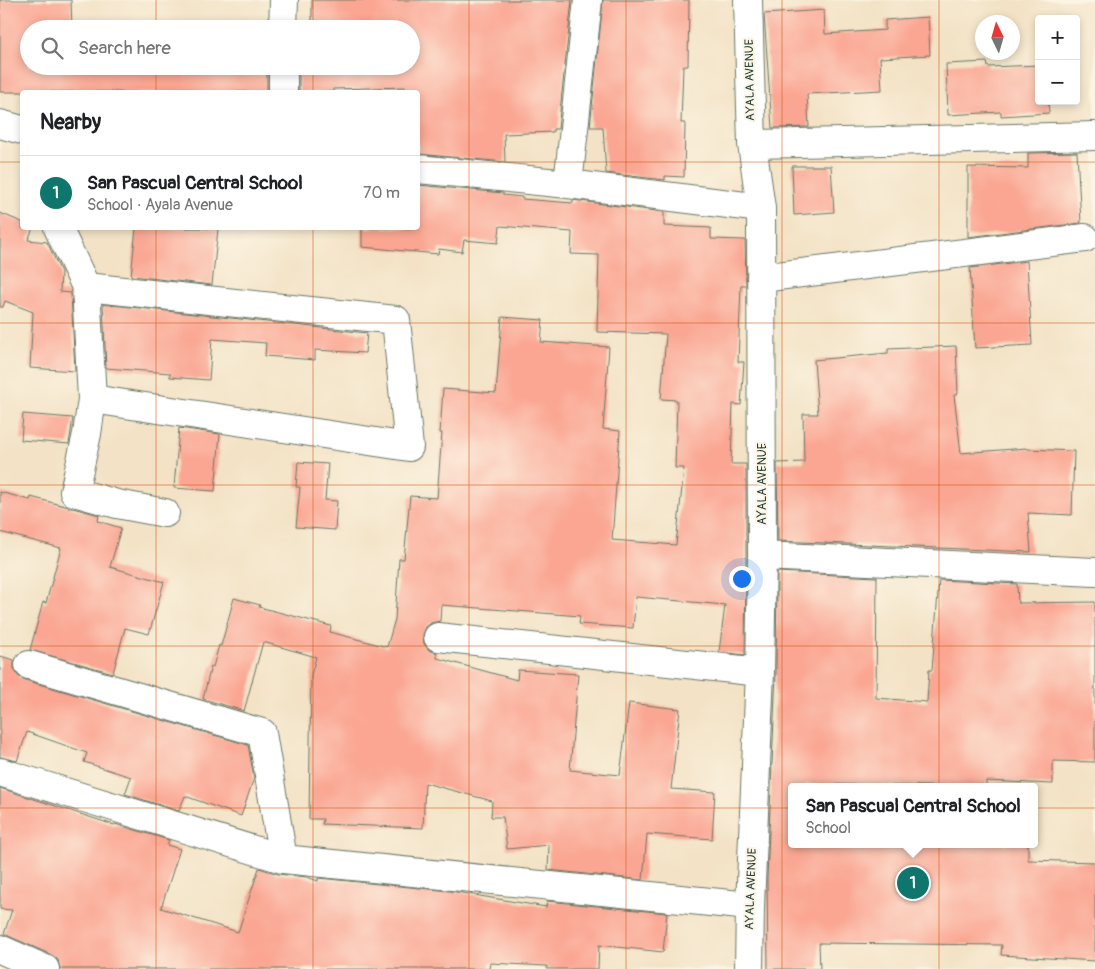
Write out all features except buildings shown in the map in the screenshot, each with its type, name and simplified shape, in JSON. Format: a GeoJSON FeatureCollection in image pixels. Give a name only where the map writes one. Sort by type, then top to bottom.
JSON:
{"type":"FeatureCollection","features":[{"type":"Feature","properties":{"kind":"street"},"geometry":{"type":"LineString","coordinates":[[284,0],[284,20]]}},
{"type":"Feature","properties":{"kind":"street"},"geometry":{"type":"LineString","coordinates":[[568,184],[588,0]]}},
{"type":"Feature","properties":{"kind":"street","name":"AYALA AVENUE"},"geometry":{"type":"LineString","coordinates":[[748,0],[752,144],[761,208],[762,556],[760,672],[749,969]]}},
{"type":"Feature","properties":{"kind":"street"},"geometry":{"type":"LineString","coordinates":[[283,75],[283,90]]}},
{"type":"Feature","properties":{"kind":"street"},"geometry":{"type":"LineString","coordinates":[[0,124],[20,129]]}},
{"type":"Feature","properties":{"kind":"street"},"geometry":{"type":"LineString","coordinates":[[752,144],[1095,136]]}},
{"type":"Feature","properties":{"kind":"street"},"geometry":{"type":"LineString","coordinates":[[420,169],[568,184],[761,208]]}},
{"type":"Feature","properties":{"kind":"street"},"geometry":{"type":"LineString","coordinates":[[59,230],[86,287],[92,399],[87,434],[74,492],[117,504],[165,513]]}},
{"type":"Feature","properties":{"kind":"street"},"geometry":{"type":"LineString","coordinates":[[761,278],[1085,238]]}},
{"type":"Feature","properties":{"kind":"street"},"geometry":{"type":"LineString","coordinates":[[86,287],[396,320],[409,447],[92,399]]}},
{"type":"Feature","properties":{"kind":"street"},"geometry":{"type":"LineString","coordinates":[[762,556],[1095,572]]}},
{"type":"Feature","properties":{"kind":"street"},"geometry":{"type":"LineString","coordinates":[[438,637],[760,672]]}},
{"type":"Feature","properties":{"kind":"street"},"geometry":{"type":"LineString","coordinates":[[29,665],[262,733],[283,858]]}},
{"type":"Feature","properties":{"kind":"street"},"geometry":{"type":"LineString","coordinates":[[0,772],[283,858],[750,906]]}},
{"type":"Feature","properties":{"kind":"street"},"geometry":{"type":"LineString","coordinates":[[0,949],[45,969]]}},
{"type":"Feature","properties":{"kind":"place","name":"San Pascual Central School"},"geometry":{"type":"Point","coordinates":[913,883]}}]}
